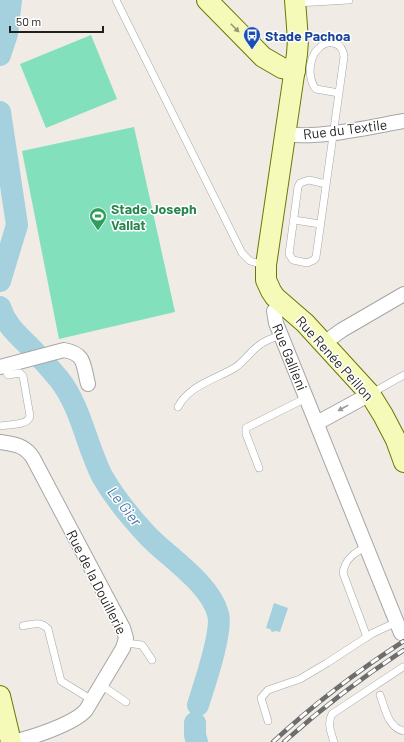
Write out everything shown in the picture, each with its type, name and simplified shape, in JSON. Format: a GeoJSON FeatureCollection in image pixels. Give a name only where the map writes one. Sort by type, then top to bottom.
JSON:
{"type":"FeatureCollection","features":[{"type":"Feature","properties":{"kind":"main road"},"geometry":{"type":"LineString","coordinates":[[207,0],[264,56],[282,68],[295,71]]}},
{"type":"Feature","properties":{"kind":"main road","name":"Rue Gallieni"},"geometry":{"type":"LineString","coordinates":[[281,303],[270,291],[268,286],[266,280],[266,265],[295,71],[298,40],[295,2]]}},
{"type":"Feature","properties":{"kind":"main road","name":"Rue Renée Peillon"},"geometry":{"type":"LineString","coordinates":[[281,303],[305,323],[370,394],[396,440],[404,462]]}},
{"type":"Feature","properties":{"kind":"main road"},"geometry":{"type":"LineString","coordinates":[[0,696],[11,742]]}},
{"type":"Feature","properties":{"kind":"street","name":"Rue du Textile"},"geometry":{"type":"LineString","coordinates":[[285,134],[306,135],[334,132],[404,121]]}},
{"type":"Feature","properties":{"kind":"street"},"geometry":{"type":"LineString","coordinates":[[324,343],[335,334],[404,294]]}},
{"type":"Feature","properties":{"kind":"street","name":"Rue Gallieni"},"geometry":{"type":"LineString","coordinates":[[281,303],[275,309],[274,316],[280,335],[399,628]]}},
{"type":"Feature","properties":{"kind":"street"},"geometry":{"type":"LineString","coordinates":[[2,367],[55,351],[64,350],[78,354],[83,362],[88,384]]}},
{"type":"Feature","properties":{"kind":"street"},"geometry":{"type":"LineString","coordinates":[[317,423],[370,394]]}},
{"type":"Feature","properties":{"kind":"street","name":"Rue de la Douillerie"},"geometry":{"type":"LineString","coordinates":[[0,442],[25,448],[33,458],[123,628],[126,638],[126,643],[92,700],[81,715],[75,719],[24,739],[11,742]]}},
{"type":"Feature","properties":{"kind":"lane"},"geometry":{"type":"LineString","coordinates":[[116,0],[242,253],[245,258],[255,264],[266,265]]}},
{"type":"Feature","properties":{"kind":"lane"},"geometry":{"type":"LineString","coordinates":[[295,2],[349,0]]}},
{"type":"Feature","properties":{"kind":"lane"},"geometry":{"type":"LineString","coordinates":[[326,184],[309,180],[300,183],[298,187],[289,254],[293,260],[307,263],[314,260],[316,257],[334,132],[344,57],[344,51],[337,44],[323,45],[318,49],[312,60],[310,67],[311,81],[316,89],[339,93]]}},
{"type":"Feature","properties":{"kind":"lane"},"geometry":{"type":"LineString","coordinates":[[294,220],[320,224]]}},
{"type":"Feature","properties":{"kind":"lane"},"geometry":{"type":"LineString","coordinates":[[178,406],[181,400],[188,394],[242,362],[261,344],[280,335]]}},
{"type":"Feature","properties":{"kind":"lane"},"geometry":{"type":"LineString","coordinates":[[0,426],[24,422],[28,420],[30,416],[23,376],[20,373],[8,375],[2,367]]}},
{"type":"Feature","properties":{"kind":"lane"},"geometry":{"type":"LineString","coordinates":[[370,394],[404,375]]}},
{"type":"Feature","properties":{"kind":"lane"},"geometry":{"type":"LineString","coordinates":[[259,468],[246,434],[246,428],[306,398]]}},
{"type":"Feature","properties":{"kind":"lane"},"geometry":{"type":"LineString","coordinates":[[367,547],[350,557],[343,573],[367,636]]}},
{"type":"Feature","properties":{"kind":"lane"},"geometry":{"type":"LineString","coordinates":[[23,626],[39,624],[46,626],[50,633],[62,680],[92,700]]}},
{"type":"Feature","properties":{"kind":"lane"},"geometry":{"type":"LineString","coordinates":[[268,721],[261,698],[268,690],[305,676],[367,636],[379,630],[399,628]]}},
{"type":"Feature","properties":{"kind":"lane"},"geometry":{"type":"LineString","coordinates":[[126,643],[142,645],[152,660]]}},
{"type":"Feature","properties":{"kind":"lane"},"geometry":{"type":"LineString","coordinates":[[334,742],[329,725],[332,714],[403,669]]}},
{"type":"Feature","properties":{"kind":"lane"},"geometry":{"type":"LineString","coordinates":[[101,685],[126,702]]}},
{"type":"Feature","properties":{"kind":"lane"},"geometry":{"type":"LineString","coordinates":[[380,695],[391,723],[396,728],[404,731]]}},
{"type":"Feature","properties":{"kind":"green space"},"geometry":{"type":"Polygon","coordinates":[[[91,35],[117,99],[46,128],[20,64],[91,35]]]}},
{"type":"Feature","properties":{"kind":"green space","name":"Stade Joseph Vallat"},"geometry":{"type":"Polygon","coordinates":[[[134,127],[175,312],[59,339],[22,151],[134,127]]]}},
{"type":"Feature","properties":{"kind":"water"},"geometry":{"type":"Polygon","coordinates":[[[274,603],[288,608],[280,632],[272,632],[270,629],[266,628],[274,603]]]}},
{"type":"Feature","properties":{"kind":"waterway","name":"Le Gier"},"geometry":{"type":"LineString","coordinates":[[0,55],[7,34],[11,0]]}},
{"type":"Feature","properties":{"kind":"waterway","name":"Le Gier"},"geometry":{"type":"LineString","coordinates":[[0,112],[17,225],[0,281]]}},
{"type":"Feature","properties":{"kind":"waterway","name":"Le Gier"},"geometry":{"type":"LineString","coordinates":[[0,307],[5,319],[12,329],[49,367],[67,390],[73,401],[96,464],[116,497],[148,536],[199,583],[214,603],[218,614],[218,633],[198,705]]}},
{"type":"Feature","properties":{"kind":"waterway","name":"Le Gier"},"geometry":{"type":"LineString","coordinates":[[195,723],[195,735],[197,742]]}},
{"type":"Feature","properties":{"kind":"railway"},"geometry":{"type":"LineString","coordinates":[[273,742],[336,688],[404,641]]}},
{"type":"Feature","properties":{"kind":"railway"},"geometry":{"type":"LineString","coordinates":[[284,742],[342,694],[372,671],[404,650]]}},
{"type":"Feature","properties":{"kind":"place","name":"Stade Pachoa"},"geometry":{"type":"Point","coordinates":[252,50]}},
{"type":"Feature","properties":{"kind":"place","name":"Stade Joseph Vallat"},"geometry":{"type":"Point","coordinates":[98,231]}}]}
